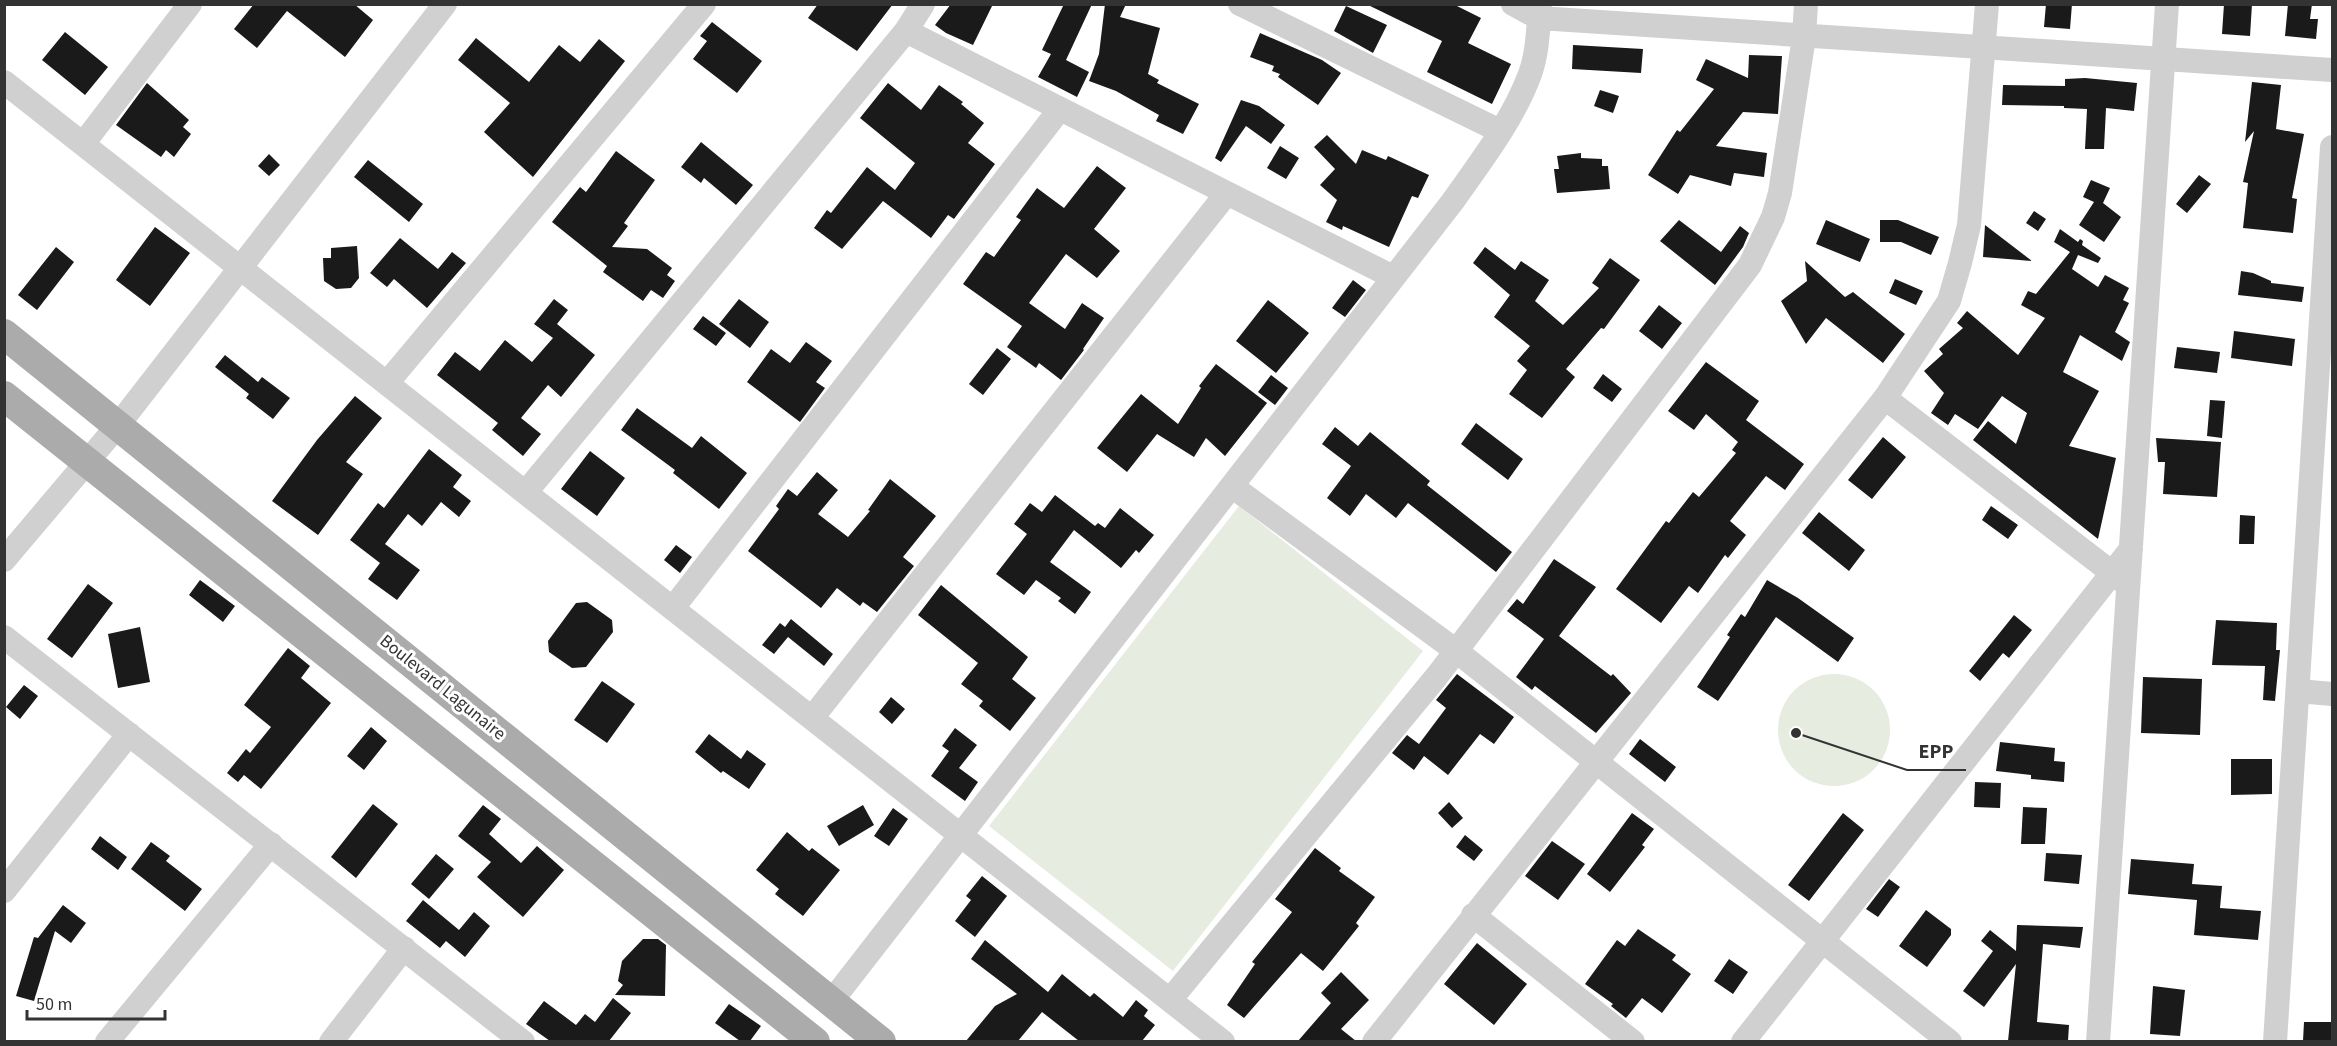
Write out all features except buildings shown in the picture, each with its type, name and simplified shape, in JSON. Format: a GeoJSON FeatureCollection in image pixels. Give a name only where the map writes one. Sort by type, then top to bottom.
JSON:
{"type":"FeatureCollection","features":[{"type":"Feature","properties":{"kind":"main road","name":"Boulevard Lagunaire"},"geometry":{"type":"LineString","coordinates":[[4,334],[881,1041]]}},
{"type":"Feature","properties":{"kind":"main road"},"geometry":{"type":"LineString","coordinates":[[4,396],[807,1039]]}},
{"type":"Feature","properties":{"kind":"street"},"geometry":{"type":"LineString","coordinates":[[83,144],[190,4]]}},
{"type":"Feature","properties":{"kind":"street"},"geometry":{"type":"LineString","coordinates":[[4,560],[118,424],[445,4]]}},
{"type":"Feature","properties":{"kind":"street"},"geometry":{"type":"LineString","coordinates":[[387,383],[704,4]]}},
{"type":"Feature","properties":{"kind":"street"},"geometry":{"type":"LineString","coordinates":[[526,492],[906,31],[923,4]]}},
{"type":"Feature","properties":{"kind":"street"},"geometry":{"type":"LineString","coordinates":[[1240,4],[1500,131]]}},
{"type":"Feature","properties":{"kind":"street"},"geometry":{"type":"LineString","coordinates":[[1513,4],[1540,11],[1804,36],[2332,70]]}},
{"type":"Feature","properties":{"kind":"street"},"geometry":{"type":"LineString","coordinates":[[1170,1000],[1437,676],[1750,265],[1773,217],[1779,193],[1804,36],[1806,4]]}},
{"type":"Feature","properties":{"kind":"street"},"geometry":{"type":"LineString","coordinates":[[1374,1041],[1594,761],[1885,398],[1939,319],[1949,301],[1958,273],[1969,225],[1987,4]]}},
{"type":"Feature","properties":{"kind":"street"},"geometry":{"type":"LineString","coordinates":[[2098,1041],[2120,579],[2131,549],[2167,4]]}},
{"type":"Feature","properties":{"kind":"street"},"geometry":{"type":"LineString","coordinates":[[831,1002],[1233,487],[1452,201],[1500,131],[1516,105],[1531,73],[1537,49],[1540,11]]}},
{"type":"Feature","properties":{"kind":"street"},"geometry":{"type":"LineString","coordinates":[[906,31],[1394,277]]}},
{"type":"Feature","properties":{"kind":"street"},"geometry":{"type":"LineString","coordinates":[[4,82],[1223,1041]]}},
{"type":"Feature","properties":{"kind":"street"},"geometry":{"type":"LineString","coordinates":[[673,608],[1060,109]]}},
{"type":"Feature","properties":{"kind":"street"},"geometry":{"type":"LineString","coordinates":[[2275,1041],[2332,147]]}},
{"type":"Feature","properties":{"kind":"street"},"geometry":{"type":"LineString","coordinates":[[812,718],[1227,193]]}},
{"type":"Feature","properties":{"kind":"street"},"geometry":{"type":"LineString","coordinates":[[1885,398],[2120,579]]}},
{"type":"Feature","properties":{"kind":"street"},"geometry":{"type":"LineString","coordinates":[[1233,487],[1455,650],[1950,1041]]}},
{"type":"Feature","properties":{"kind":"street"},"geometry":{"type":"LineString","coordinates":[[1743,1041],[1822,941],[2120,579]]}},
{"type":"Feature","properties":{"kind":"street"},"geometry":{"type":"LineString","coordinates":[[4,637],[523,1041]]}},
{"type":"Feature","properties":{"kind":"street"},"geometry":{"type":"LineString","coordinates":[[2298,691],[2332,694]]}},
{"type":"Feature","properties":{"kind":"street"},"geometry":{"type":"LineString","coordinates":[[4,891],[129,734]]}},
{"type":"Feature","properties":{"kind":"street"},"geometry":{"type":"LineString","coordinates":[[107,1041],[271,844]]}},
{"type":"Feature","properties":{"kind":"street"},"geometry":{"type":"LineString","coordinates":[[1473,915],[1632,1041]]}},
{"type":"Feature","properties":{"kind":"street"},"geometry":{"type":"LineString","coordinates":[[331,1041],[404,948]]}},
{"type":"Feature","properties":{"kind":"shaded area"},"geometry":{"type":"Polygon","coordinates":[[[1239,506],[1423,651],[1173,971],[989,826],[1239,506]]]}},
{"type":"Feature","properties":{"kind":"shaded area"},"geometry":{"type":"Polygon","coordinates":[[[1834,674],[1855,679],[1873,691],[1885,709],[1890,730],[1885,751],[1873,769],[1855,781],[1834,786],[1813,781],[1795,769],[1783,751],[1778,730],[1783,709],[1795,691],[1813,679],[1834,674]]]}},
{"type":"Feature","properties":{"kind":"place","name":"EPP"},"geometry":{"type":"Point","coordinates":[1796,733]}}]}
